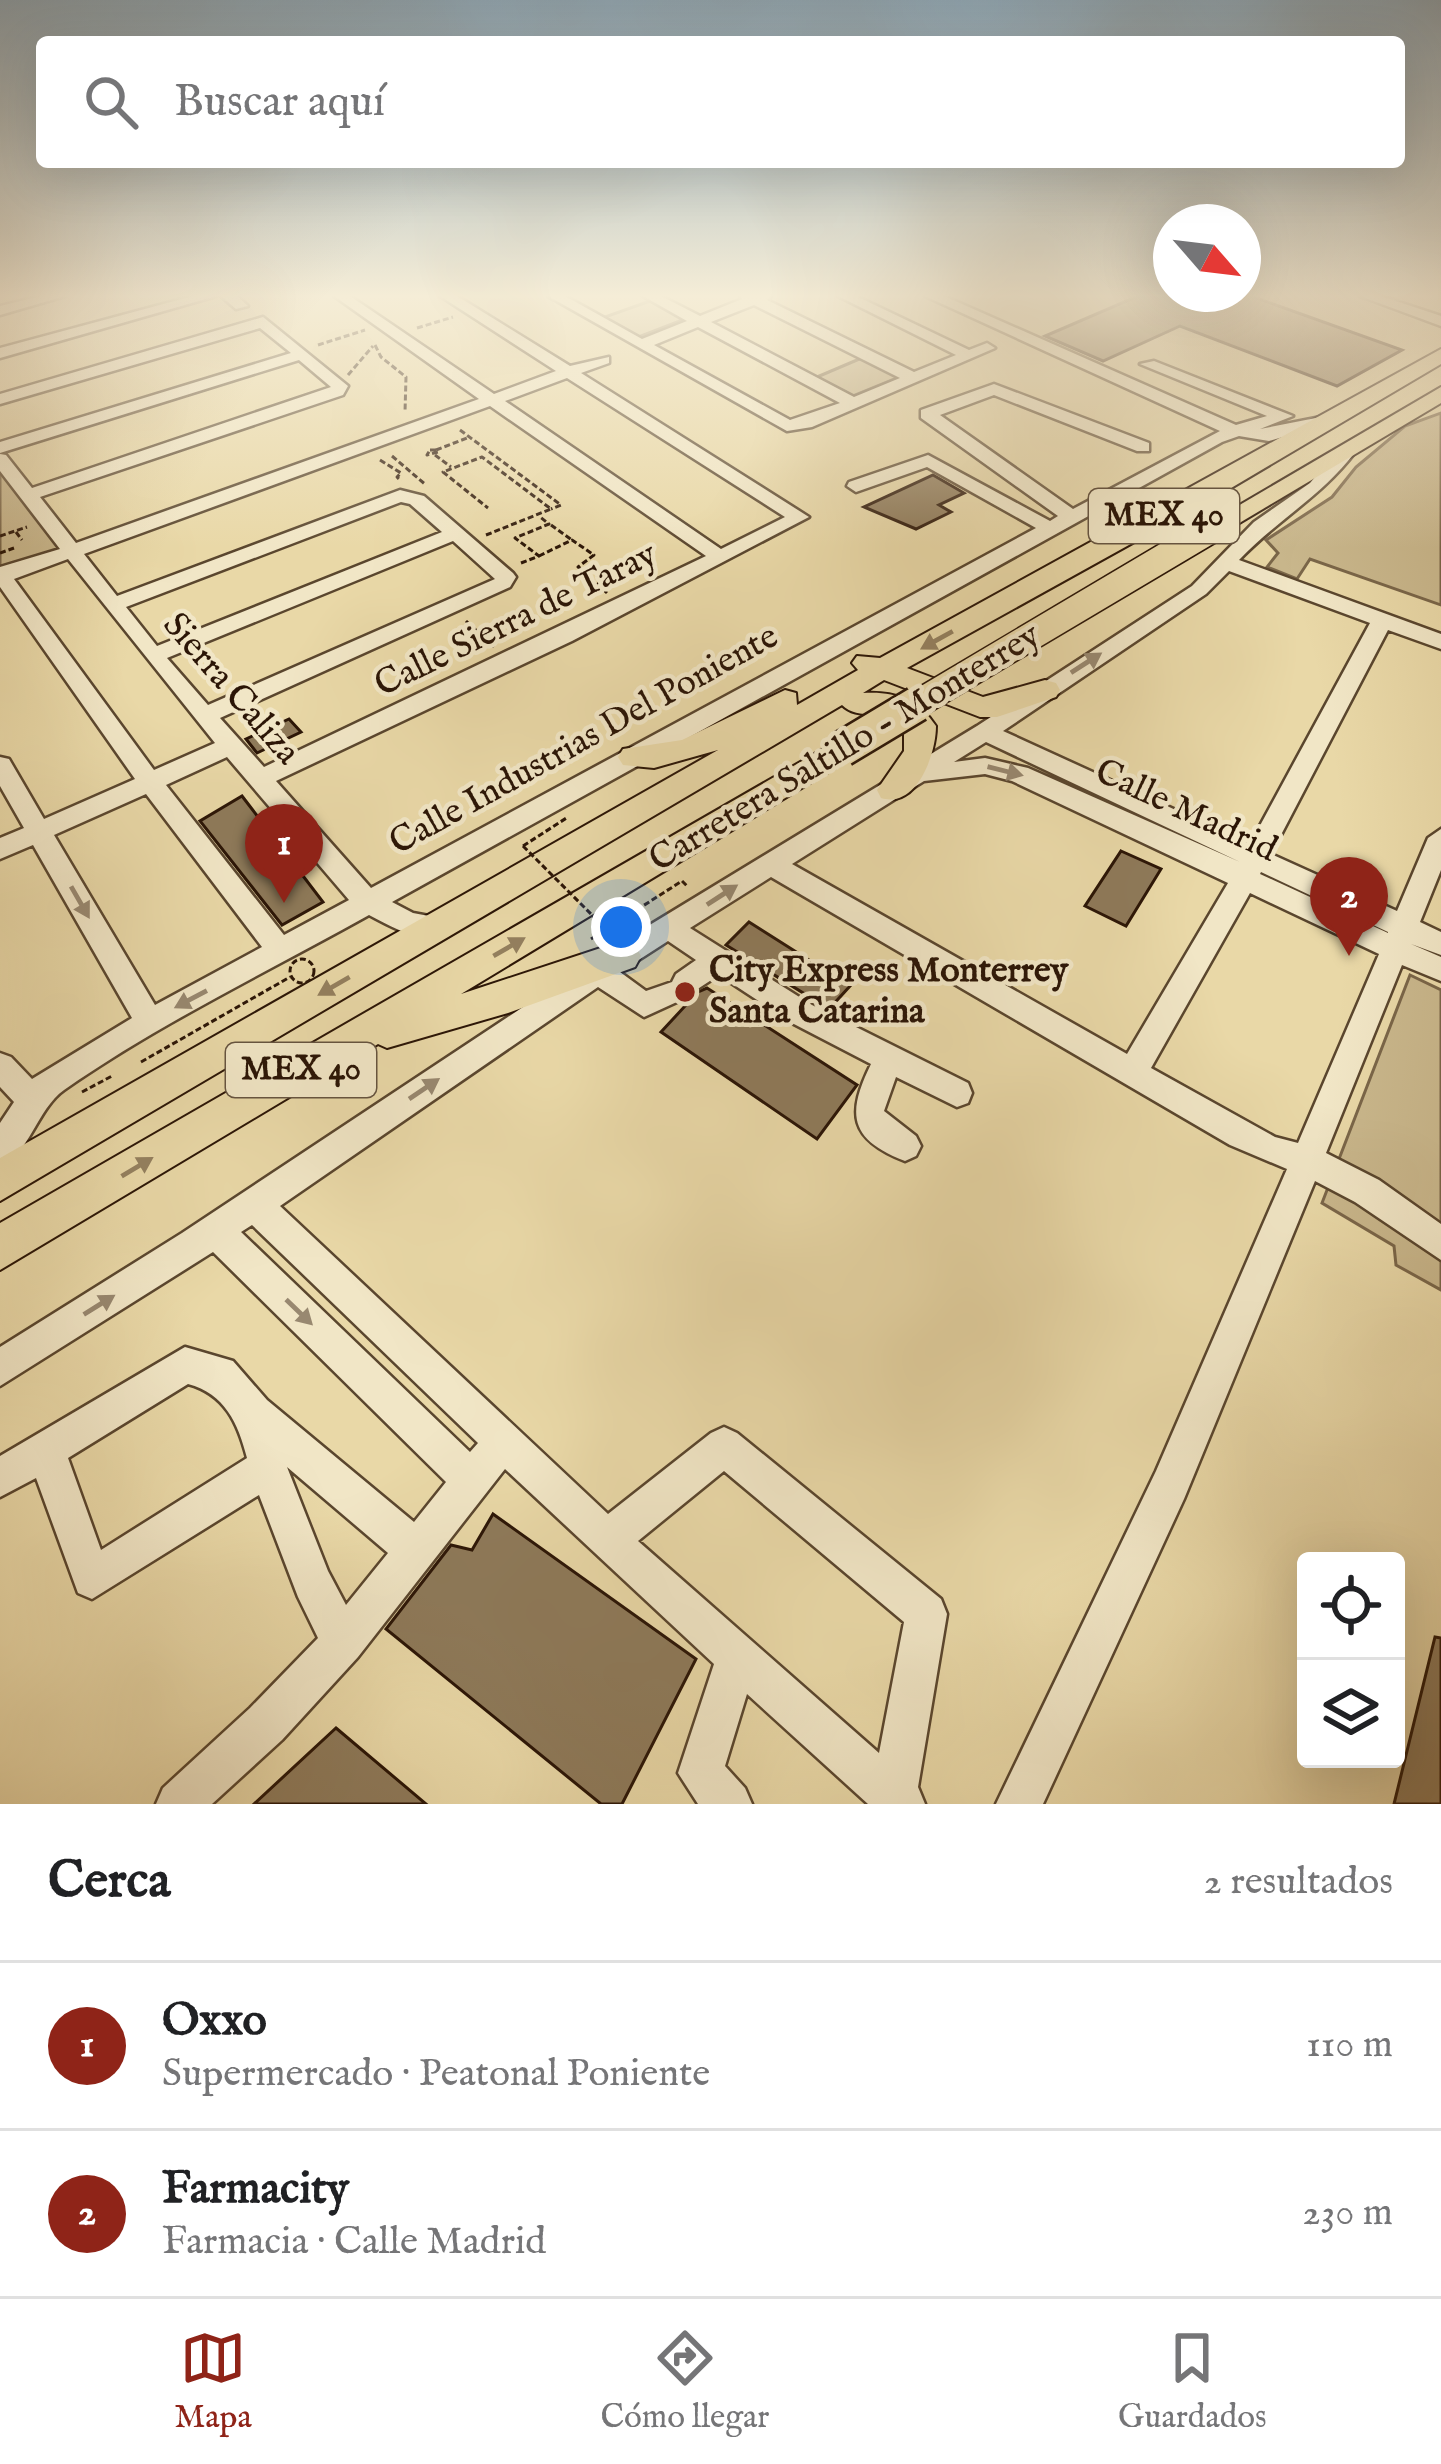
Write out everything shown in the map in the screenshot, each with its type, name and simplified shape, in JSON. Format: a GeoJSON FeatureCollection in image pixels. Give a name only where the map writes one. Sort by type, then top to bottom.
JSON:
{"type":"FeatureCollection","features":[{"type":"Feature","properties":{"kind":"main road","name":"Carretera Saltillo - Monterrey"},"geometry":{"type":"LineString","coordinates":[[0,1181],[882,669],[1400,380]]}},
{"type":"Feature","properties":{"kind":"main road","name":"Carretera Saltillo - Monterrey"},"geometry":{"type":"LineString","coordinates":[[0,1248],[354,1038],[601,907],[1227,520],[1436,399]]}},
{"type":"Feature","properties":{"kind":"main road"},"geometry":{"type":"LineString","coordinates":[[634,757],[658,758],[695,746],[847,665],[865,663],[980,707],[1036,696]]}},
{"type":"Feature","properties":{"kind":"main road"},"geometry":{"type":"LineString","coordinates":[[637,814],[654,812],[691,794],[878,694],[902,693],[985,732]]}},
{"type":"Feature","properties":{"kind":"main road"},"geometry":{"type":"LineString","coordinates":[[857,704],[890,703],[906,709],[920,726],[923,741],[916,761],[892,790]]}},
{"type":"Feature","properties":{"kind":"main road"},"geometry":{"type":"LineString","coordinates":[[354,1038],[430,1022],[598,959]]}},
{"type":"Feature","properties":{"kind":"street"},"geometry":{"type":"LineString","coordinates":[[0,399],[64,380]]}},
{"type":"Feature","properties":{"kind":"street"},"geometry":{"type":"LineString","coordinates":[[0,448],[213,380]]}},
{"type":"Feature","properties":{"kind":"street"},"geometry":{"type":"LineString","coordinates":[[330,380],[338,387]]}},
{"type":"Feature","properties":{"kind":"street"},"geometry":{"type":"LineString","coordinates":[[465,380],[722,558]]}},
{"type":"Feature","properties":{"kind":"street"},"geometry":{"type":"LineString","coordinates":[[285,964],[1,570],[72,552],[397,440],[547,380]]}},
{"type":"Feature","properties":{"kind":"street","name":"Calle Sierra de Taray"},"geometry":{"type":"LineString","coordinates":[[260,778],[622,607],[799,517],[585,380]]}},
{"type":"Feature","properties":{"kind":"street"},"geometry":{"type":"LineString","coordinates":[[703,380],[787,427],[908,380]]}},
{"type":"Feature","properties":{"kind":"street"},"geometry":{"type":"LineString","coordinates":[[810,380],[853,403]]}},
{"type":"Feature","properties":{"kind":"street"},"geometry":{"type":"LineString","coordinates":[[1101,380],[1224,434],[1269,436],[1341,416]]}},
{"type":"Feature","properties":{"kind":"street"},"geometry":{"type":"LineString","coordinates":[[1110,380],[1224,434],[1237,455],[1212,489]]}},
{"type":"Feature","properties":{"kind":"street"},"geometry":{"type":"LineString","coordinates":[[1188,380],[1280,417]]}},
{"type":"Feature","properties":{"kind":"street"},"geometry":{"type":"LineString","coordinates":[[28,495],[338,387]]}},
{"type":"Feature","properties":{"kind":"street"},"geometry":{"type":"LineString","coordinates":[[1062,523],[927,415],[994,389],[1143,447]]}},
{"type":"Feature","properties":{"kind":"street","name":"Calle Industrias Del Poniente"},"geometry":{"type":"LineString","coordinates":[[0,1150],[32,1100],[60,1075],[150,1022],[285,964],[367,902],[1224,434],[1280,417],[1341,416]]}},
{"type":"Feature","properties":{"kind":"street"},"geometry":{"type":"LineString","coordinates":[[0,1368],[254,1204],[598,959],[669,928],[985,732],[1199,590],[1261,526],[1317,488],[1347,451]]}},
{"type":"Feature","properties":{"kind":"street","name":"Sierra Caliza"},"geometry":{"type":"LineString","coordinates":[[0,459],[153,656],[367,902],[408,923],[435,927]]}},
{"type":"Feature","properties":{"kind":"street"},"geometry":{"type":"LineString","coordinates":[[856,487],[928,460],[1062,523]]}},
{"type":"Feature","properties":{"kind":"street"},"geometry":{"type":"LineString","coordinates":[[113,605],[393,498],[423,494],[502,577],[450,606],[205,715]]}},
{"type":"Feature","properties":{"kind":"street"},"geometry":{"type":"LineString","coordinates":[[153,656],[463,538]]}},
{"type":"Feature","properties":{"kind":"street"},"geometry":{"type":"LineString","coordinates":[[1228,563],[1441,642]]}},
{"type":"Feature","properties":{"kind":"street"},"geometry":{"type":"LineString","coordinates":[[1134,1070],[1250,868],[1382,620]]}},
{"type":"Feature","properties":{"kind":"street"},"geometry":{"type":"LineString","coordinates":[[1036,696],[1025,724],[1045,760]]}},
{"type":"Feature","properties":{"kind":"street","name":"Calle Madrid"},"geometry":{"type":"LineString","coordinates":[[985,732],[1250,868],[1400,938],[1441,970]]}},
{"type":"Feature","properties":{"kind":"street"},"geometry":{"type":"LineString","coordinates":[[0,849],[230,746]]}},
{"type":"Feature","properties":{"kind":"street"},"geometry":{"type":"LineString","coordinates":[[0,765],[150,1022]]}},
{"type":"Feature","properties":{"kind":"street","name":"Calle Madrid"},"geometry":{"type":"LineString","coordinates":[[892,790],[946,770],[986,766],[1011,771],[1250,868]]}},
{"type":"Feature","properties":{"kind":"street"},"geometry":{"type":"LineString","coordinates":[[1019,1804],[1076,1691],[1184,1451],[1299,1159],[1441,838]]}},
{"type":"Feature","properties":{"kind":"street"},"geometry":{"type":"LineString","coordinates":[[771,864],[1255,1143],[1367,1191],[1441,1244]]}},
{"type":"Feature","properties":{"kind":"street"},"geometry":{"type":"LineString","coordinates":[[669,928],[802,1014],[957,1093]]}},
{"type":"Feature","properties":{"kind":"street","name":"Calle Madrid"},"geometry":{"type":"LineString","coordinates":[[1400,938],[1441,944]]}},
{"type":"Feature","properties":{"kind":"street"},"geometry":{"type":"LineString","coordinates":[[598,959],[644,1005],[718,961]]}},
{"type":"Feature","properties":{"kind":"street"},"geometry":{"type":"LineString","coordinates":[[890,1059],[870,1097],[868,1114],[877,1127],[905,1146]]}},
{"type":"Feature","properties":{"kind":"street"},"geometry":{"type":"LineString","coordinates":[[0,1066],[32,1100]]}},
{"type":"Feature","properties":{"kind":"street"},"geometry":{"type":"LineString","coordinates":[[254,1204],[502,1443],[896,1802]]}},
{"type":"Feature","properties":{"kind":"street"},"geometry":{"type":"LineString","coordinates":[[215,1230],[472,1480]]}},
{"type":"Feature","properties":{"kind":"street"},"geometry":{"type":"LineString","coordinates":[[0,1478],[185,1365],[220,1374],[254,1413],[416,1550]]}},
{"type":"Feature","properties":{"kind":"street"},"geometry":{"type":"LineString","coordinates":[[254,1413],[268,1467],[312,1583],[343,1642]]}},
{"type":"Feature","properties":{"kind":"street"},"geometry":{"type":"LineString","coordinates":[[178,1804],[266,1724],[343,1642],[502,1443]]}},
{"type":"Feature","properties":{"kind":"street"},"geometry":{"type":"LineString","coordinates":[[607,1540],[724,1446],[926,1614],[896,1802]]}},
{"type":"Feature","properties":{"kind":"street"},"geometry":{"type":"LineString","coordinates":[[45,1449],[92,1579],[268,1467]]}},
{"type":"Feature","properties":{"kind":"street"},"geometry":{"type":"LineString","coordinates":[[729,1804],[700,1773],[737,1659]]}},
{"type":"Feature","properties":{"kind":"path"},"geometry":{"type":"LineString","coordinates":[[338,387],[344,380]]}},
{"type":"Feature","properties":{"kind":"path"},"geometry":{"type":"LineString","coordinates":[[406,380],[397,440],[386,452],[423,494]]}},
{"type":"Feature","properties":{"kind":"path"},"geometry":{"type":"LineString","coordinates":[[453,425],[561,505],[463,538]]}},
{"type":"Feature","properties":{"kind":"path"},"geometry":{"type":"LineString","coordinates":[[453,468],[436,452],[469,437]]}},
{"type":"Feature","properties":{"kind":"path"},"geometry":{"type":"LineString","coordinates":[[488,508],[443,472],[482,457],[551,509]]}},
{"type":"Feature","properties":{"kind":"path"},"geometry":{"type":"LineString","coordinates":[[381,458],[386,469],[395,469],[403,482],[423,494]]}},
{"type":"Feature","properties":{"kind":"path"},"geometry":{"type":"LineString","coordinates":[[538,514],[594,556],[578,568],[622,607]]}},
{"type":"Feature","properties":{"kind":"path"},"geometry":{"type":"LineString","coordinates":[[0,536],[48,520]]}},
{"type":"Feature","properties":{"kind":"path"},"geometry":{"type":"LineString","coordinates":[[538,556],[515,538],[549,524]]}},
{"type":"Feature","properties":{"kind":"path"},"geometry":{"type":"LineString","coordinates":[[15,530],[22,540]]}},
{"type":"Feature","properties":{"kind":"path"},"geometry":{"type":"LineString","coordinates":[[502,577],[572,540]]}},
{"type":"Feature","properties":{"kind":"path"},"geometry":{"type":"LineString","coordinates":[[1,570],[14,548]]}},
{"type":"Feature","properties":{"kind":"path"},"geometry":{"type":"LineString","coordinates":[[450,606],[509,661]]}},
{"type":"Feature","properties":{"kind":"path"},"geometry":{"type":"LineString","coordinates":[[524,846],[601,907],[584,933]]}},
{"type":"Feature","properties":{"kind":"path"},"geometry":{"type":"LineString","coordinates":[[598,959],[682,881]]}},
{"type":"Feature","properties":{"kind":"path"},"geometry":{"type":"LineString","coordinates":[[138,1072],[141,1062],[285,964]]}},
{"type":"Feature","properties":{"kind":"path"},"geometry":{"type":"LineString","coordinates":[[134,1057],[141,1062]]}},
{"type":"Feature","properties":{"kind":"path"},"geometry":{"type":"LineString","coordinates":[[112,1069],[114,1079],[122,1081]]}},
{"type":"Feature","properties":{"kind":"shaded area"},"geometry":{"type":"Polygon","coordinates":[[[823,380],[892,380],[853,396],[823,380]]]}},
{"type":"Feature","properties":{"kind":"shaded area"},"geometry":{"type":"Polygon","coordinates":[[[1441,413],[1441,605],[1310,559],[1297,579],[1267,567],[1278,553],[1266,540],[1332,497],[1356,467],[1405,426],[1441,413]]]}},
{"type":"Feature","properties":{"kind":"shaded area"},"geometry":{"type":"Polygon","coordinates":[[[0,455],[77,552],[0,575],[0,455]]]}},
{"type":"Feature","properties":{"kind":"shaded area"},"geometry":{"type":"Polygon","coordinates":[[[1410,975],[1441,990],[1441,1290],[1396,1265],[1394,1246],[1322,1203],[1410,975]]]}},
{"type":"Feature","properties":{"kind":"building"},"geometry":{"type":"Polygon","coordinates":[[[933,475],[964,493],[939,505],[951,512],[916,529],[864,507],[933,475]]]}},
{"type":"Feature","properties":{"kind":"building"},"geometry":{"type":"Polygon","coordinates":[[[289,719],[301,732],[257,753],[246,739],[289,719]]]}},
{"type":"Feature","properties":{"kind":"building"},"geometry":{"type":"Polygon","coordinates":[[[242,796],[323,902],[282,925],[200,821],[242,796]]]}},
{"type":"Feature","properties":{"kind":"building"},"geometry":{"type":"Polygon","coordinates":[[[1121,851],[1161,869],[1126,926],[1085,906],[1121,851]]]}},
{"type":"Feature","properties":{"kind":"building"},"geometry":{"type":"Polygon","coordinates":[[[749,922],[850,986],[829,1009],[726,945],[749,922]]]}},
{"type":"Feature","properties":{"kind":"building"},"geometry":{"type":"Polygon","coordinates":[[[707,988],[857,1085],[817,1139],[661,1032],[686,1005],[686,997],[707,988]]]}},
{"type":"Feature","properties":{"kind":"building"},"geometry":{"type":"Polygon","coordinates":[[[493,1514],[696,1659],[622,1804],[601,1804],[386,1629],[451,1545],[472,1550],[493,1514]]]}},
{"type":"Feature","properties":{"kind":"building"},"geometry":{"type":"Polygon","coordinates":[[[1435,1637],[1441,1638],[1441,1804],[1394,1804],[1435,1637]]]}},
{"type":"Feature","properties":{"kind":"building"},"geometry":{"type":"Polygon","coordinates":[[[336,1728],[426,1804],[254,1804],[336,1728]]]}},
{"type":"Feature","properties":{"kind":"place","name":"Oxxo"},"geometry":{"type":"Point","coordinates":[284,903]}},
{"type":"Feature","properties":{"kind":"place","name":"Farmacity"},"geometry":{"type":"Point","coordinates":[1349,956]}},
{"type":"Feature","properties":{"kind":"place","name":"City Express Monterrey Santa Catarina"},"geometry":{"type":"Point","coordinates":[685,992]}}]}
